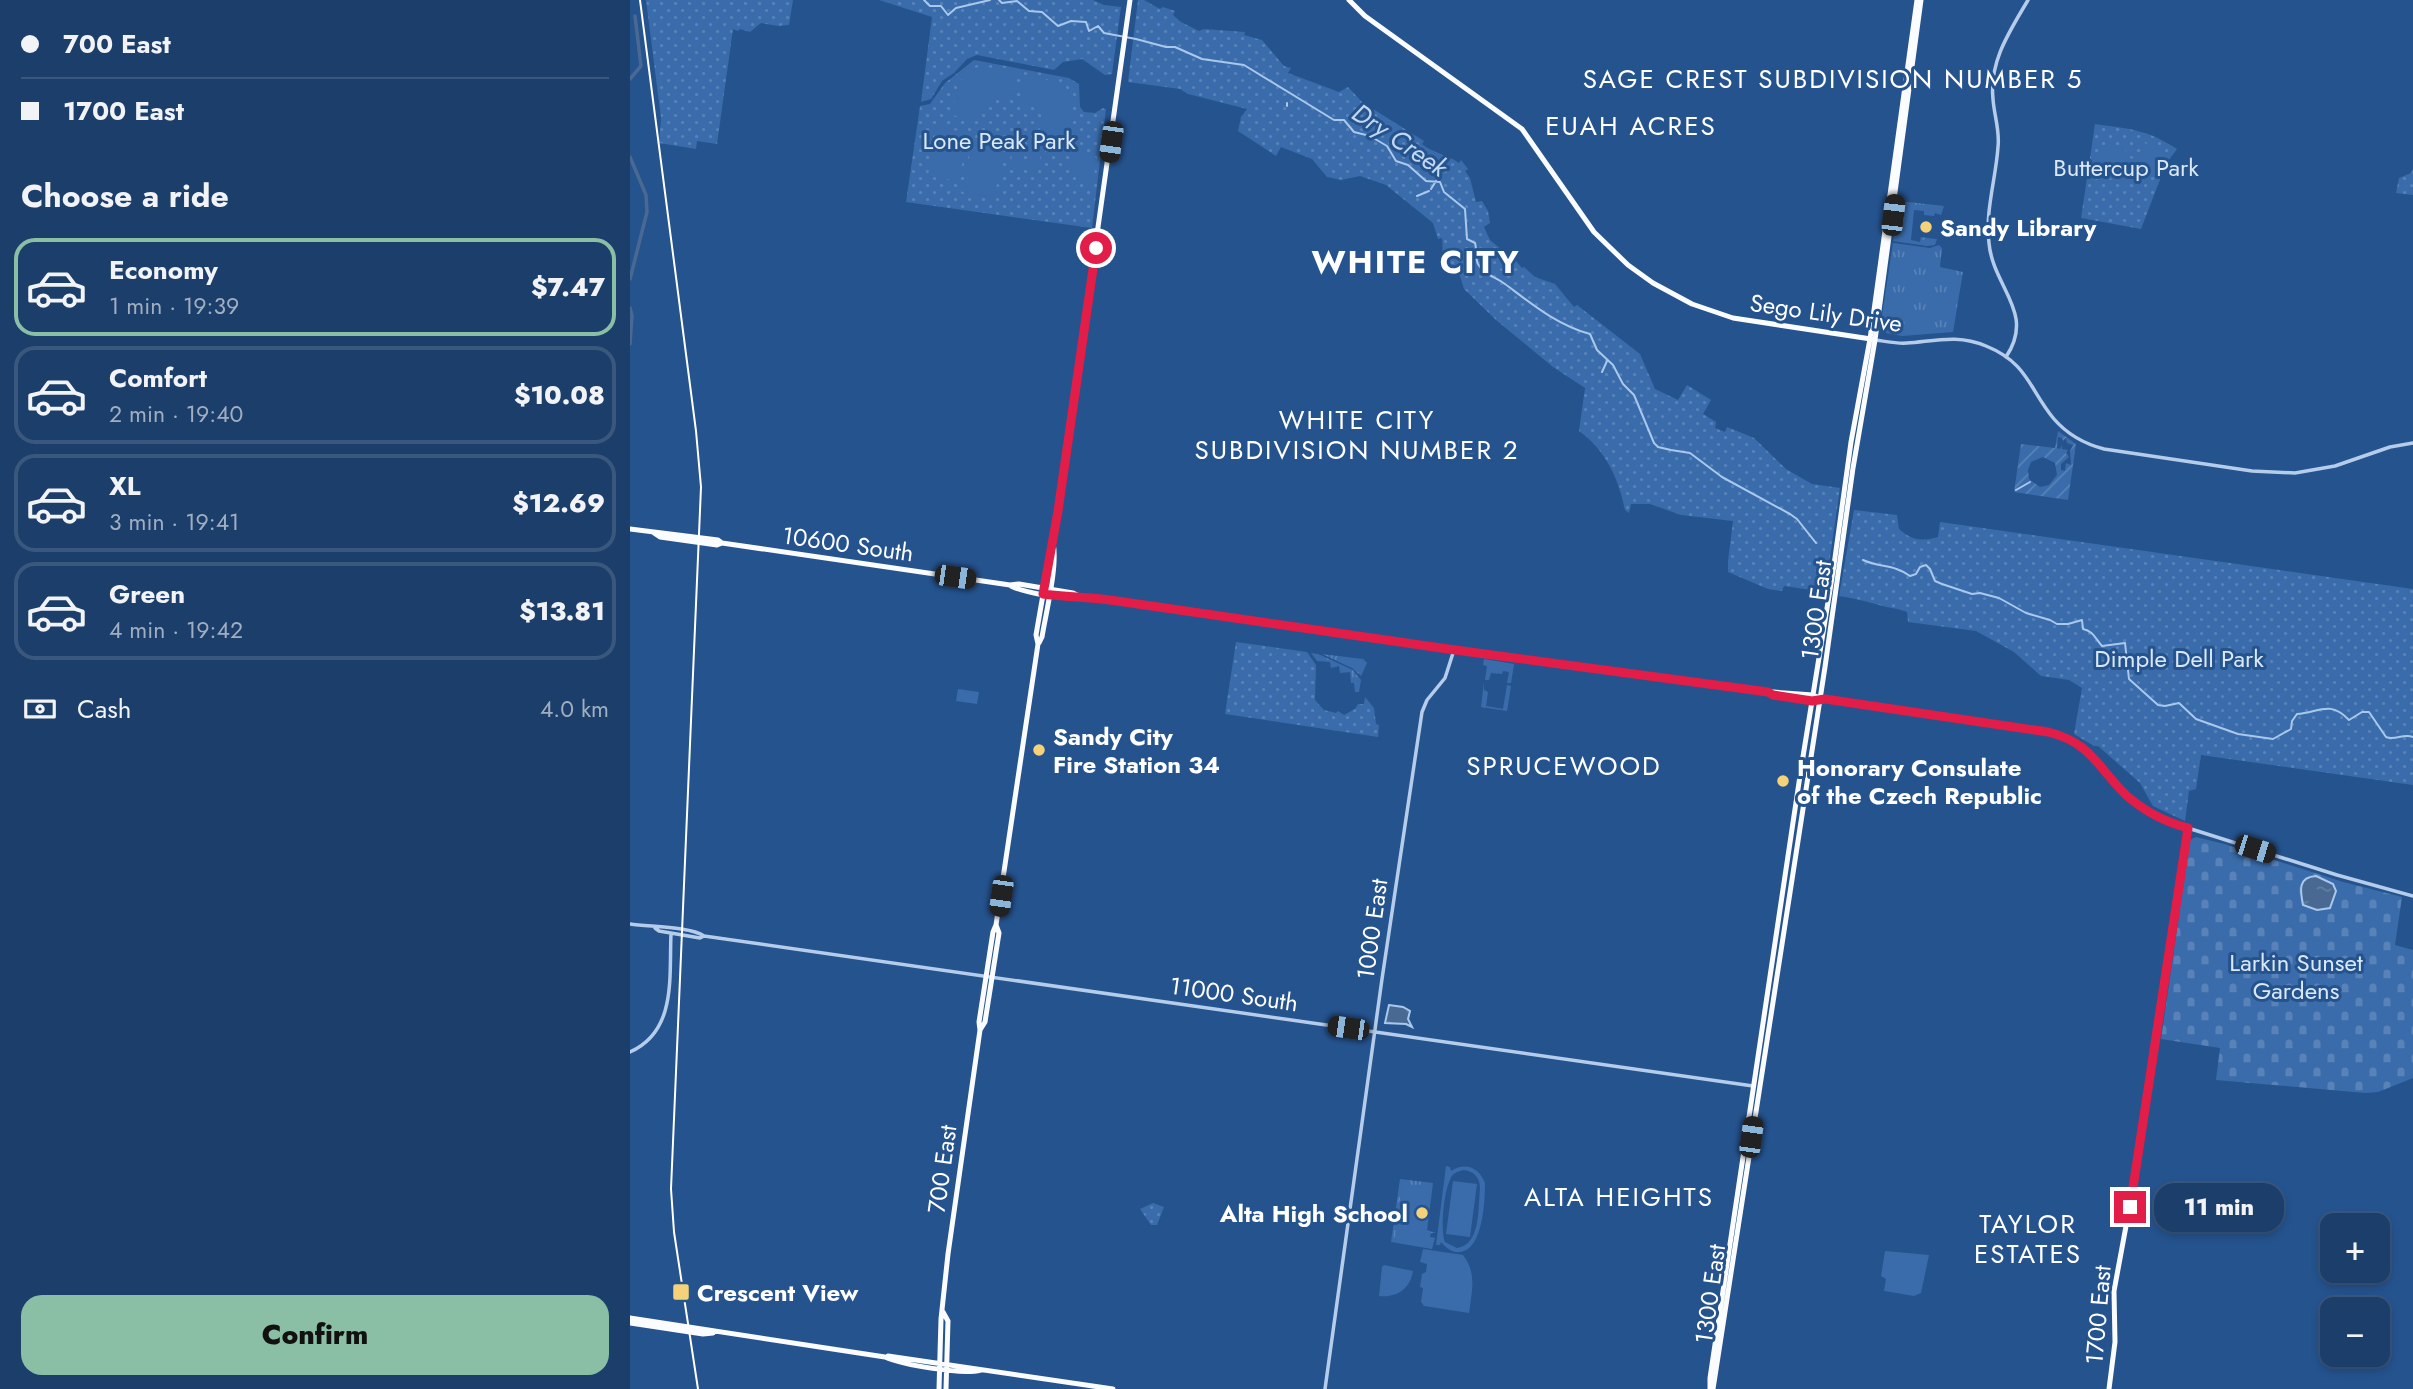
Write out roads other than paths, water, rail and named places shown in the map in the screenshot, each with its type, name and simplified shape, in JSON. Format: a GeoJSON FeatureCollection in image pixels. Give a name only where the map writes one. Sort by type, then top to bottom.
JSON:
{"type":"FeatureCollection","features":[{"type":"Feature","properties":{"kind":"main road","name":"700 East"},"geometry":{"type":"LineString","coordinates":[[939,1389],[941,1318],[950,1241],[989,977],[993,932],[1038,644],[1042,637],[1046,591],[1130,0]]}},
{"type":"Feature","properties":{"kind":"main road","name":"Sego Lily Drive"},"geometry":{"type":"LineString","coordinates":[[1349,0],[1365,16],[1517,124],[1594,232],[1622,260],[1653,283],[1692,304],[1733,318],[1872,340]]}},
{"type":"Feature","properties":{"kind":"main road","name":"1300 East"},"geometry":{"type":"LineString","coordinates":[[1756,1086],[1820,698],[1919,0]]}},
{"type":"Feature","properties":{"kind":"main road","name":"1300 East"},"geometry":{"type":"LineString","coordinates":[[1711,1389],[1812,698],[1863,377],[1872,340]]}},
{"type":"Feature","properties":{"kind":"main road"},"geometry":{"type":"LineString","coordinates":[[1863,377],[1864,398]]}},
{"type":"Feature","properties":{"kind":"main road","name":"10600 South"},"geometry":{"type":"LineString","coordinates":[[630,529],[1454,650],[1820,698],[2040,731],[2074,741],[2092,755],[2119,788],[2138,805],[2159,818],[2188,828]]}},
{"type":"Feature","properties":{"kind":"main road","name":"1700 East"},"geometry":{"type":"LineString","coordinates":[[2109,1389],[2115,1342],[2114,1291],[2139,1156],[2188,828]]}},
{"type":"Feature","properties":{"kind":"main road"},"geometry":{"type":"LineString","coordinates":[[1779,918],[1776,948],[1780,951]]}},
{"type":"Feature","properties":{"kind":"main road","name":"700 East"},"geometry":{"type":"LineString","coordinates":[[943,1312],[948,1321],[946,1389]]}},
{"type":"Feature","properties":{"kind":"main road"},"geometry":{"type":"LineString","coordinates":[[630,1321],[703,1334],[715,1332],[885,1357],[898,1356],[970,1372],[981,1370],[1113,1389]]}},
{"type":"Feature","properties":{"kind":"street"},"geometry":{"type":"LineString","coordinates":[[2006,357],[2015,341],[2018,321],[2015,309],[1994,267],[1989,242],[1988,222],[1999,144],[1993,85],[2000,52],[2028,0]]}},
{"type":"Feature","properties":{"kind":"street","name":"Sego Lily Drive"},"geometry":{"type":"LineString","coordinates":[[1872,340],[1905,343],[1956,338],[1985,345],[2006,357],[2025,374],[2059,424],[2081,441],[2104,449],[2282,473],[2320,470],[2390,447],[2413,443]]}},
{"type":"Feature","properties":{"kind":"street","name":"1000 East"},"geometry":{"type":"LineString","coordinates":[[1325,1389],[1422,712],[1427,700],[1445,678],[1454,650]]}},
{"type":"Feature","properties":{"kind":"street"},"geometry":{"type":"LineString","coordinates":[[2188,828],[2316,869],[2413,896]]}},
{"type":"Feature","properties":{"kind":"street","name":"11000 South"},"geometry":{"type":"LineString","coordinates":[[630,924],[671,934],[700,938],[704,936],[1756,1086]]}},
{"type":"Feature","properties":{"kind":"street","name":"11000 South"},"geometry":{"type":"LineString","coordinates":[[655,928],[660,926],[701,933],[704,936]]}},
{"type":"Feature","properties":{"kind":"street"},"geometry":{"type":"LineString","coordinates":[[630,1052],[651,1038],[665,1015],[671,934]]}},
{"type":"Feature","properties":{"kind":"water"},"geometry":{"type":"Polygon","coordinates":[[[2316,876],[2333,884],[2336,891],[2330,908],[2317,910],[2303,905],[2303,882],[2316,876]]]}},
{"type":"Feature","properties":{"kind":"water"},"geometry":{"type":"Polygon","coordinates":[[[1389,1005],[1410,1011],[1408,1019],[1412,1027],[1385,1023],[1389,1005]]]}},
{"type":"Feature","properties":{"kind":"waterway","name":"Dry Creek"},"geometry":{"type":"LineString","coordinates":[[924,0],[930,6],[941,6],[948,15],[956,8],[990,0]]}},
{"type":"Feature","properties":{"kind":"waterway","name":"Dry Creek"},"geometry":{"type":"LineString","coordinates":[[999,0],[1002,3],[1017,1],[1029,11],[1042,12],[1058,26],[1071,21],[1086,22],[1089,31],[1098,26],[1104,33],[1175,47],[1202,59],[1244,65],[1334,120],[1344,120],[1354,132],[1370,136],[1387,146],[1396,161],[1408,165],[1426,181],[1440,182],[1444,192],[1465,209],[1467,239],[1475,243],[1477,262],[1483,271],[1556,319],[1590,334],[1597,350],[1613,365],[1623,384],[1634,395],[1658,447],[1690,453],[1722,477],[1790,514],[1816,543]]}},
{"type":"Feature","properties":{"kind":"waterway"},"geometry":{"type":"LineString","coordinates":[[630,79],[641,66],[635,16]]}},
{"type":"Feature","properties":{"kind":"waterway"},"geometry":{"type":"LineString","coordinates":[[630,157],[646,195],[647,212],[630,279]]}},
{"type":"Feature","properties":{"kind":"waterway","name":"Dry Creek"},"geometry":{"type":"LineString","coordinates":[[1431,189],[1436,181]]}},
{"type":"Feature","properties":{"kind":"waterway"},"geometry":{"type":"LineString","coordinates":[[1417,196],[1429,191]]}},
{"type":"Feature","properties":{"kind":"waterway"},"geometry":{"type":"LineString","coordinates":[[630,308],[630,344]]}},
{"type":"Feature","properties":{"kind":"waterway"},"geometry":{"type":"LineString","coordinates":[[1602,372],[1607,361]]}},
{"type":"Feature","properties":{"kind":"waterway"},"geometry":{"type":"LineString","coordinates":[[2016,490],[2030,482]]}},
{"type":"Feature","properties":{"kind":"waterway","name":"Dry Creek"},"geometry":{"type":"LineString","coordinates":[[1863,560],[1910,576],[1926,565],[1935,581],[1942,584],[1972,594],[1980,593],[1999,598],[2026,613],[2057,624],[2082,620],[2083,629],[2092,633],[2102,646],[2125,643],[2129,679],[2158,705],[2179,703],[2196,719],[2238,734],[2273,739],[2291,729],[2297,714],[2330,709],[2336,710],[2349,720],[2362,712],[2369,712],[2386,737],[2413,737]]}},
{"type":"Feature","properties":{"kind":"tram line"},"geometry":{"type":"LineString","coordinates":[[640,0],[701,487],[671,1189],[674,1232],[698,1389]]}},
{"type":"Feature","properties":{"kind":"place","name":"Sandy Library"},"geometry":{"type":"Point","coordinates":[1926,227]}},
{"type":"Feature","properties":{"kind":"place","name":"Sandy City Fire Station 34"},"geometry":{"type":"Point","coordinates":[1039,750]}},
{"type":"Feature","properties":{"kind":"place","name":"Honorary Consulate of the Czech Republic"},"geometry":{"type":"Point","coordinates":[1783,781]}},
{"type":"Feature","properties":{"kind":"place","name":"Alta High School"},"geometry":{"type":"Point","coordinates":[1422,1213]}},
{"type":"Feature","properties":{"kind":"place","name":"Crescent View"},"geometry":{"type":"Point","coordinates":[681,1292]}},
{"type":"Feature","properties":{"kind":"district","name":"SAGE CREST SUBDIVISION NUMBER 5"},"geometry":{"type":"Point","coordinates":[1833,79]}},
{"type":"Feature","properties":{"kind":"district","name":"EUAH ACRES"},"geometry":{"type":"Point","coordinates":[1631,126]}},
{"type":"Feature","properties":{"kind":"district","name":"WHITE CITY"},"geometry":{"type":"Point","coordinates":[1416,262]}},
{"type":"Feature","properties":{"kind":"district","name":"WHITE CITY SUBDIVISION NUMBER 2"},"geometry":{"type":"Point","coordinates":[1357,435]}},
{"type":"Feature","properties":{"kind":"district","name":"SPRUCEWOOD"},"geometry":{"type":"Point","coordinates":[1564,766]}},
{"type":"Feature","properties":{"kind":"district","name":"ALTA HEIGHTS"},"geometry":{"type":"Point","coordinates":[1619,1197]}},
{"type":"Feature","properties":{"kind":"district","name":"TAYLOR ESTATES"},"geometry":{"type":"Point","coordinates":[2028,1239]}},
{"type":"Feature","properties":{"kind":"park label","name":"Lone Peak Park"},"geometry":{"type":"Point","coordinates":[999,140]}},
{"type":"Feature","properties":{"kind":"park label","name":"Buttercup Park"},"geometry":{"type":"Point","coordinates":[2126,167]}},
{"type":"Feature","properties":{"kind":"park label","name":"Dimple Dell Park"},"geometry":{"type":"Point","coordinates":[2179,658]}},
{"type":"Feature","properties":{"kind":"park label","name":"Larkin Sunset Gardens"},"geometry":{"type":"Point","coordinates":[2296,976]}}]}
